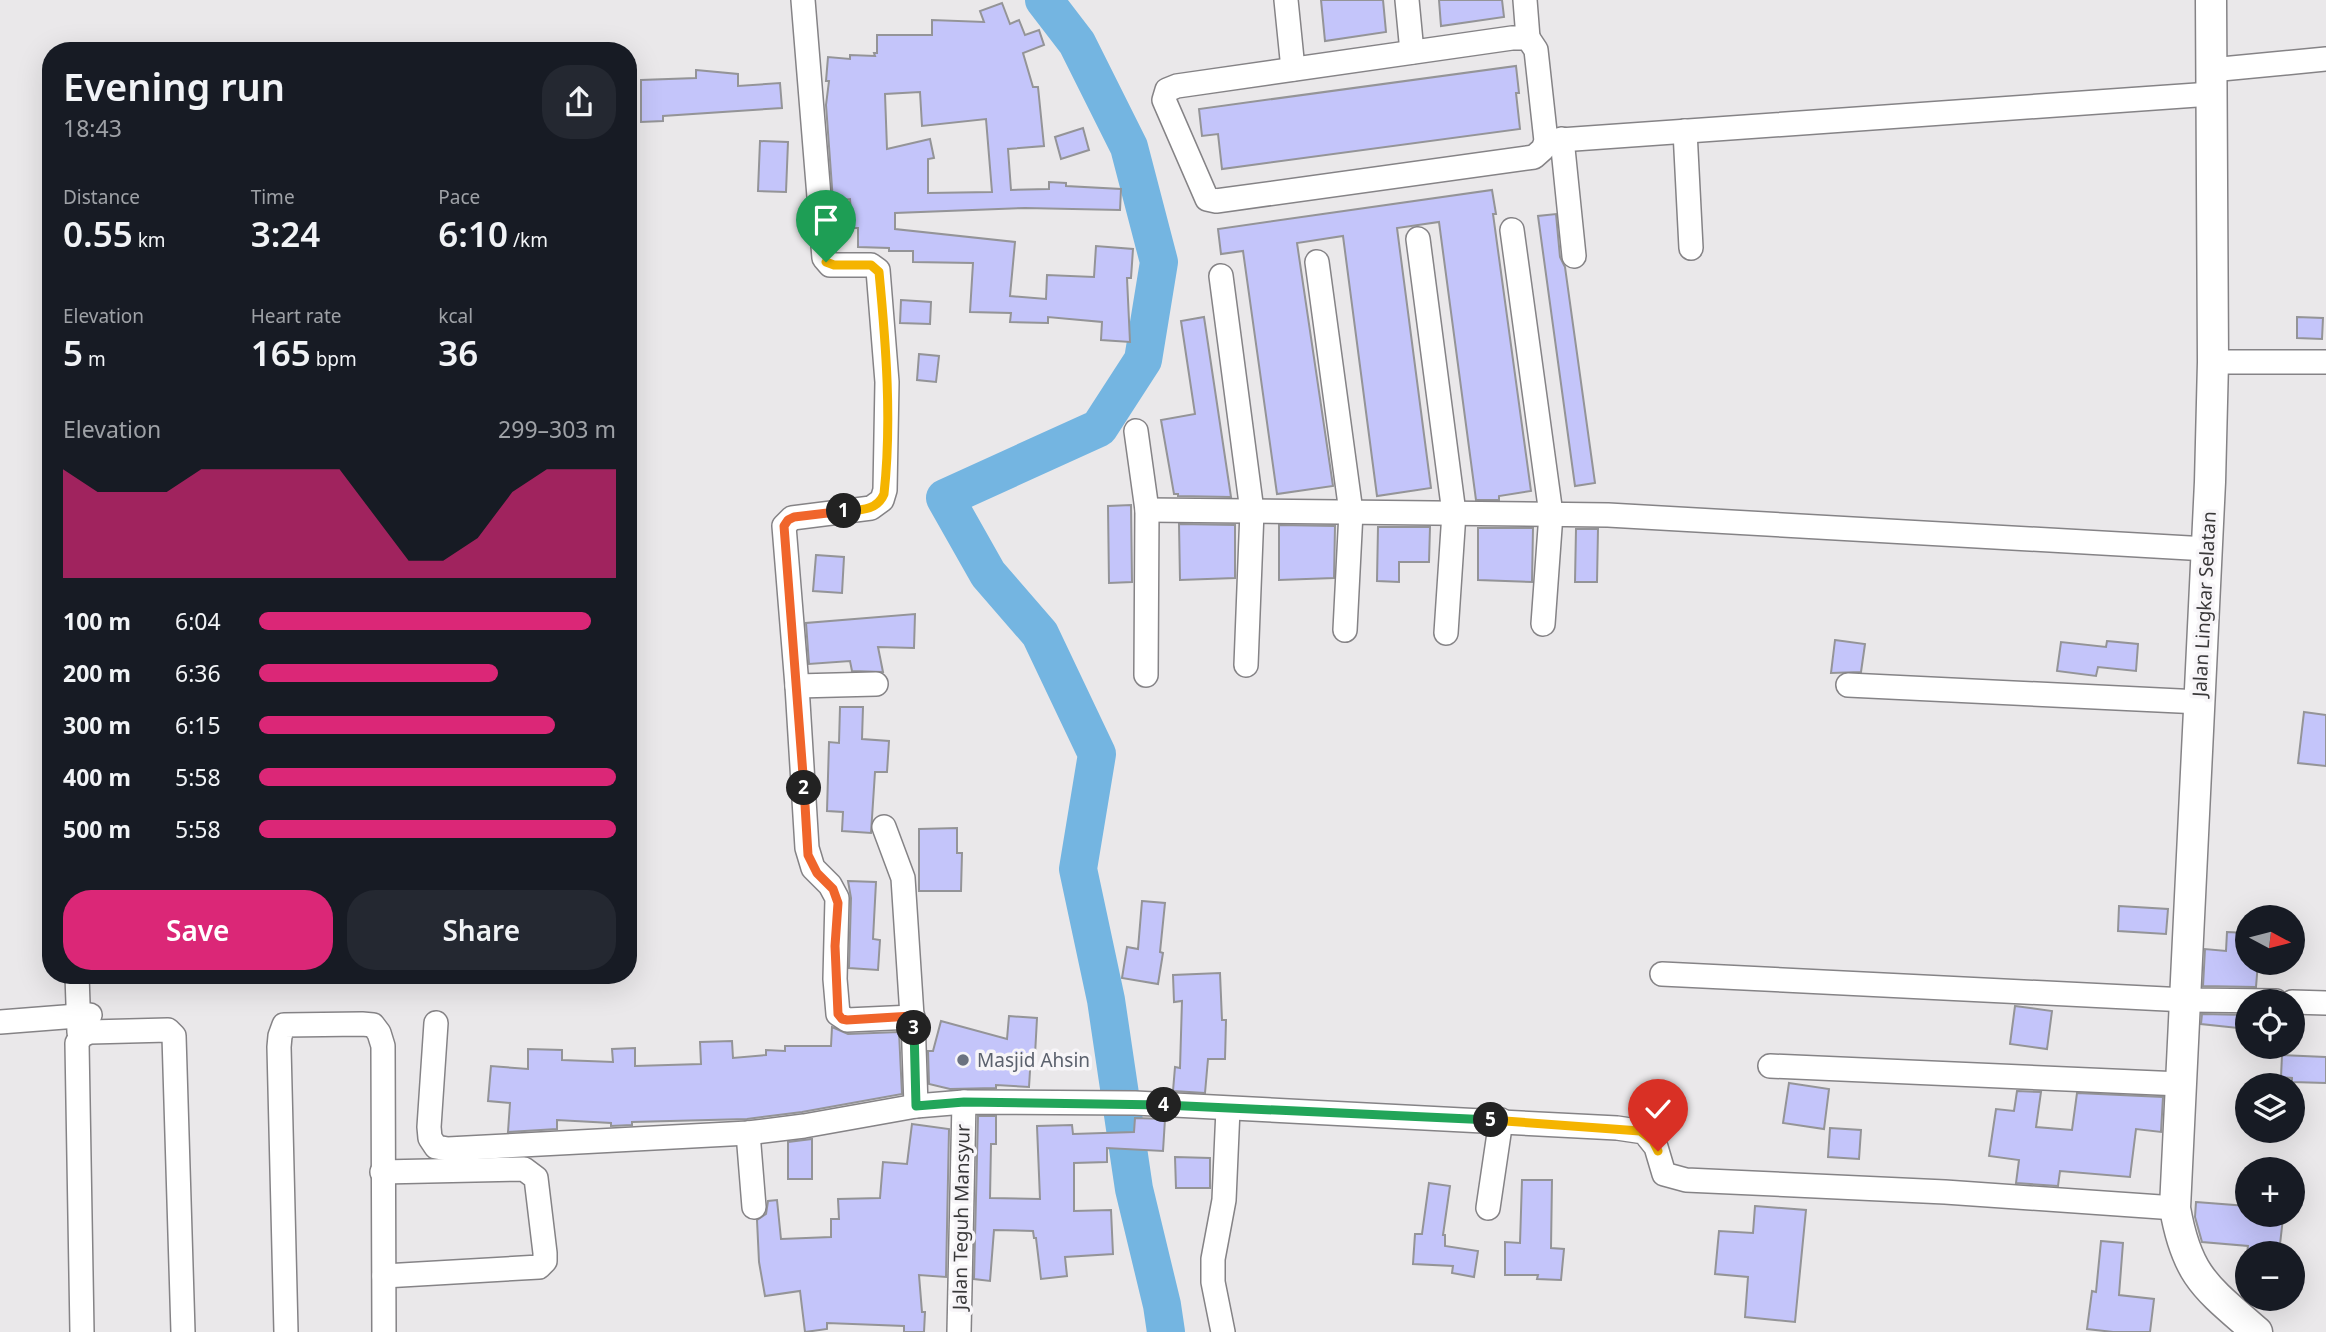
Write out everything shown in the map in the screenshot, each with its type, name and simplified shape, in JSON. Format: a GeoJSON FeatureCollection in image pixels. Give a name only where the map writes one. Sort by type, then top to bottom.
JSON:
{"type":"FeatureCollection","features":[{"type":"Feature","properties":{"kind":"street"},"geometry":{"type":"LineString","coordinates":[[803,0],[824,258],[830,265],[871,265],[879,272],[887,422],[885,490],[880,502],[868,509],[794,517],[784,526],[808,855],[817,873],[833,889],[838,903],[835,946],[837,1013],[847,1020],[912,1016]]}},
{"type":"Feature","properties":{"kind":"street"},"geometry":{"type":"LineString","coordinates":[[1286,0],[1293,69]]}},
{"type":"Feature","properties":{"kind":"street"},"geometry":{"type":"LineString","coordinates":[[1406,0],[1412,52]]}},
{"type":"Feature","properties":{"kind":"street"},"geometry":{"type":"LineString","coordinates":[[1525,0],[1528,38],[1536,50],[1574,256]]}},
{"type":"Feature","properties":{"kind":"street","name":"Jalan Lingkar Selatan"},"geometry":{"type":"LineString","coordinates":[[2211,0],[2213,362],[2207,549],[2175,1208],[2182,1243],[2196,1273],[2206,1286],[2258,1332]]}},
{"type":"Feature","properties":{"kind":"street"},"geometry":{"type":"LineString","coordinates":[[1528,38],[1512,38],[1177,86],[1167,90],[1164,100],[1208,199],[1216,201],[1534,157],[1554,140],[1685,131],[2211,82],[2326,59]]}},
{"type":"Feature","properties":{"kind":"street"},"geometry":{"type":"LineString","coordinates":[[1685,131],[1691,248]]}},
{"type":"Feature","properties":{"kind":"street"},"geometry":{"type":"LineString","coordinates":[[1512,230],[1551,514],[1543,624]]}},
{"type":"Feature","properties":{"kind":"street"},"geometry":{"type":"LineString","coordinates":[[1418,239],[1454,513],[1446,634]]}},
{"type":"Feature","properties":{"kind":"street"},"geometry":{"type":"LineString","coordinates":[[1317,262],[1351,512],[1345,630]]}},
{"type":"Feature","properties":{"kind":"street"},"geometry":{"type":"LineString","coordinates":[[1221,276],[1252,511],[1246,665]]}},
{"type":"Feature","properties":{"kind":"street"},"geometry":{"type":"LineString","coordinates":[[2213,362],[2326,362]]}},
{"type":"Feature","properties":{"kind":"street"},"geometry":{"type":"LineString","coordinates":[[1136,431],[1147,510],[1146,675]]}},
{"type":"Feature","properties":{"kind":"street"},"geometry":{"type":"LineString","coordinates":[[1147,510],[1622,516],[2207,549]]}},
{"type":"Feature","properties":{"kind":"street"},"geometry":{"type":"LineString","coordinates":[[797,686],[876,684]]}},
{"type":"Feature","properties":{"kind":"street"},"geometry":{"type":"LineString","coordinates":[[1848,685],[2200,702]]}},
{"type":"Feature","properties":{"kind":"street"},"geometry":{"type":"LineString","coordinates":[[884,827],[903,878],[916,1106]]}},
{"type":"Feature","properties":{"kind":"street"},"geometry":{"type":"LineString","coordinates":[[1662,974],[2235,1001]]}},
{"type":"Feature","properties":{"kind":"street"},"geometry":{"type":"LineString","coordinates":[[78,984],[84,1025]]}},
{"type":"Feature","properties":{"kind":"street"},"geometry":{"type":"LineString","coordinates":[[82,1332],[84,1025],[88,984]]}},
{"type":"Feature","properties":{"kind":"street"},"geometry":{"type":"LineString","coordinates":[[2305,1002],[2326,1003]]}},
{"type":"Feature","properties":{"kind":"street"},"geometry":{"type":"LineString","coordinates":[[0,1022],[168,1030],[174,1036],[183,1332]]}},
{"type":"Feature","properties":{"kind":"street"},"geometry":{"type":"LineString","coordinates":[[436,1023],[430,1138],[436,1147],[448,1149],[748,1133],[916,1106],[964,1102],[1135,1103],[1617,1128],[1644,1132],[1656,1147],[1664,1174],[1686,1180],[1945,1192],[2175,1208]]}},
{"type":"Feature","properties":{"kind":"street"},"geometry":{"type":"LineString","coordinates":[[286,1332],[279,1036],[284,1025],[362,1024],[377,1029],[383,1046],[384,1332]]}},
{"type":"Feature","properties":{"kind":"street"},"geometry":{"type":"LineString","coordinates":[[1770,1066],[2181,1084]]}},
{"type":"Feature","properties":{"kind":"street","name":"Jalan Teguh Mansyur"},"geometry":{"type":"LineString","coordinates":[[959,1332],[964,1102]]}},
{"type":"Feature","properties":{"kind":"street"},"geometry":{"type":"LineString","coordinates":[[1223,1332],[1213,1282],[1213,1259],[1224,1200],[1227,1109]]}},
{"type":"Feature","properties":{"kind":"street"},"geometry":{"type":"LineString","coordinates":[[1488,1208],[1501,1120]]}},
{"type":"Feature","properties":{"kind":"street"},"geometry":{"type":"LineString","coordinates":[[748,1133],[754,1208]]}},
{"type":"Feature","properties":{"kind":"street"},"geometry":{"type":"LineString","coordinates":[[382,1172],[529,1171],[536,1178],[545,1254],[545,1261],[539,1267],[384,1276]]}},
{"type":"Feature","properties":{"kind":"building"},"geometry":{"type":"Polygon","coordinates":[[[1321,0],[1383,0],[1386,32],[1325,41],[1321,0]]]}},
{"type":"Feature","properties":{"kind":"building"},"geometry":{"type":"Polygon","coordinates":[[[1439,0],[1502,0],[1504,17],[1441,26],[1439,0]]]}},
{"type":"Feature","properties":{"kind":"building"},"geometry":{"type":"Polygon","coordinates":[[[1002,3],[1010,24],[1019,20],[1025,35],[1039,30],[1044,45],[1023,53],[1033,87],[1038,87],[1044,146],[1008,149],[1011,190],[1049,189],[1049,182],[1066,183],[1066,186],[1121,189],[1120,210],[1025,208],[895,213],[895,229],[1015,242],[1010,296],[1046,299],[1047,275],[1094,277],[1096,246],[1133,249],[1131,278],[1127,278],[1130,342],[1101,340],[1102,322],[1048,317],[1048,323],[1010,322],[1011,313],[970,312],[973,263],[913,262],[913,251],[858,247],[858,228],[852,228],[850,199],[833,201],[826,105],[828,57],[850,59],[850,55],[875,56],[877,35],[932,35],[932,20],[984,22],[980,11],[1002,3]],[[920,92],[885,94],[887,149],[930,139],[934,158],[928,159],[928,193],[992,192],[986,119],[922,126],[920,92]]]}},
{"type":"Feature","properties":{"kind":"building"},"geometry":{"type":"Polygon","coordinates":[[[1516,66],[1520,129],[1222,169],[1218,134],[1202,136],[1199,109],[1516,66]]]}},
{"type":"Feature","properties":{"kind":"building"},"geometry":{"type":"Polygon","coordinates":[[[696,70],[738,74],[738,86],[780,83],[782,108],[663,116],[663,121],[641,122],[641,80],[696,78],[696,70]]]}},
{"type":"Feature","properties":{"kind":"building"},"geometry":{"type":"Polygon","coordinates":[[[1083,128],[1089,150],[1061,159],[1055,137],[1083,128]]]}},
{"type":"Feature","properties":{"kind":"building"},"geometry":{"type":"Polygon","coordinates":[[[760,141],[788,142],[786,192],[758,191],[760,141]]]}},
{"type":"Feature","properties":{"kind":"building"},"geometry":{"type":"Polygon","coordinates":[[[1492,190],[1531,491],[1499,496],[1499,500],[1476,500],[1439,222],[1397,228],[1431,488],[1377,496],[1343,236],[1297,243],[1333,486],[1277,494],[1243,251],[1221,254],[1218,229],[1492,190]]]}},
{"type":"Feature","properties":{"kind":"building"},"geometry":{"type":"Polygon","coordinates":[[[1556,214],[1560,257],[1565,267],[1595,483],[1575,486],[1538,216],[1556,214]]]}},
{"type":"Feature","properties":{"kind":"building"},"geometry":{"type":"Polygon","coordinates":[[[901,300],[931,302],[930,324],[900,323],[901,300]]]}},
{"type":"Feature","properties":{"kind":"building"},"geometry":{"type":"Polygon","coordinates":[[[1204,317],[1231,497],[1174,494],[1161,420],[1195,414],[1181,321],[1204,317]]]}},
{"type":"Feature","properties":{"kind":"building"},"geometry":{"type":"Polygon","coordinates":[[[2297,317],[2323,318],[2322,339],[2297,338],[2297,317]]]}},
{"type":"Feature","properties":{"kind":"building"},"geometry":{"type":"Polygon","coordinates":[[[919,354],[939,356],[936,382],[917,380],[919,354]]]}},
{"type":"Feature","properties":{"kind":"building"},"geometry":{"type":"Polygon","coordinates":[[[1131,505],[1132,582],[1109,583],[1108,506],[1131,505]]]}},
{"type":"Feature","properties":{"kind":"building"},"geometry":{"type":"Polygon","coordinates":[[[1179,524],[1235,525],[1235,578],[1180,580],[1179,524]]]}},
{"type":"Feature","properties":{"kind":"building"},"geometry":{"type":"Polygon","coordinates":[[[1279,525],[1335,526],[1334,578],[1279,580],[1279,525]]]}},
{"type":"Feature","properties":{"kind":"building"},"geometry":{"type":"Polygon","coordinates":[[[1378,527],[1430,527],[1429,562],[1399,562],[1399,582],[1377,581],[1378,527]]]}},
{"type":"Feature","properties":{"kind":"building"},"geometry":{"type":"Polygon","coordinates":[[[1478,528],[1533,528],[1532,582],[1478,580],[1478,528]]]}},
{"type":"Feature","properties":{"kind":"building"},"geometry":{"type":"Polygon","coordinates":[[[1576,529],[1598,529],[1597,582],[1575,582],[1576,529]]]}},
{"type":"Feature","properties":{"kind":"building"},"geometry":{"type":"Polygon","coordinates":[[[816,555],[844,557],[842,593],[813,591],[816,555]]]}},
{"type":"Feature","properties":{"kind":"building"},"geometry":{"type":"Polygon","coordinates":[[[915,614],[914,648],[878,647],[883,672],[852,671],[850,661],[809,664],[806,623],[915,614]]]}},
{"type":"Feature","properties":{"kind":"building"},"geometry":{"type":"Polygon","coordinates":[[[1835,640],[1865,644],[1861,672],[1831,673],[1835,640]]]}},
{"type":"Feature","properties":{"kind":"building"},"geometry":{"type":"Polygon","coordinates":[[[2107,641],[2138,644],[2136,671],[2098,667],[2096,676],[2057,671],[2061,642],[2106,647],[2107,641]]]}},
{"type":"Feature","properties":{"kind":"building"},"geometry":{"type":"Polygon","coordinates":[[[840,707],[863,707],[862,739],[889,741],[887,772],[875,772],[871,833],[842,831],[843,812],[827,811],[829,742],[839,743],[840,707]]]}},
{"type":"Feature","properties":{"kind":"building"},"geometry":{"type":"Polygon","coordinates":[[[2304,712],[2326,715],[2326,766],[2298,763],[2304,712]]]}},
{"type":"Feature","properties":{"kind":"building"},"geometry":{"type":"Polygon","coordinates":[[[957,828],[957,853],[962,853],[961,891],[919,891],[919,829],[957,828]]]}},
{"type":"Feature","properties":{"kind":"building"},"geometry":{"type":"Polygon","coordinates":[[[848,881],[876,882],[873,939],[880,940],[878,970],[849,968],[851,898],[848,881]]]}},
{"type":"Feature","properties":{"kind":"building"},"geometry":{"type":"Polygon","coordinates":[[[1142,901],[1165,903],[1160,952],[1163,953],[1158,984],[1122,978],[1127,947],[1138,949],[1142,901]]]}},
{"type":"Feature","properties":{"kind":"building"},"geometry":{"type":"Polygon","coordinates":[[[2119,906],[2168,909],[2166,934],[2118,931],[2119,906]]]}},
{"type":"Feature","properties":{"kind":"building"},"geometry":{"type":"Polygon","coordinates":[[[2227,932],[2235,932],[2235,975],[2257,975],[2256,987],[2203,986],[2205,949],[2226,951],[2227,932]]]}},
{"type":"Feature","properties":{"kind":"building"},"geometry":{"type":"Polygon","coordinates":[[[1220,973],[1222,1020],[1226,1020],[1225,1059],[1208,1059],[1205,1093],[1173,1091],[1175,1067],[1180,1068],[1182,1001],[1174,1002],[1173,975],[1220,973]]]}},
{"type":"Feature","properties":{"kind":"building"},"geometry":{"type":"Polygon","coordinates":[[[2015,1006],[2052,1011],[2047,1049],[2010,1044],[2015,1006]]]}},
{"type":"Feature","properties":{"kind":"building"},"geometry":{"type":"Polygon","coordinates":[[[2202,1014],[2235,1015],[2235,1028],[2201,1024],[2202,1014]]]}},
{"type":"Feature","properties":{"kind":"building"},"geometry":{"type":"Polygon","coordinates":[[[1009,1016],[1037,1018],[1035,1055],[1031,1055],[1029,1087],[996,1085],[996,1088],[950,1089],[929,1084],[928,1051],[933,1051],[941,1021],[1007,1039],[1009,1016]]]}},
{"type":"Feature","properties":{"kind":"building"},"geometry":{"type":"Polygon","coordinates":[[[832,1027],[848,1034],[899,1032],[902,1094],[747,1119],[632,1122],[632,1125],[611,1126],[611,1123],[557,1120],[557,1129],[508,1132],[510,1103],[488,1101],[491,1066],[528,1069],[528,1049],[562,1050],[562,1060],[613,1062],[612,1049],[635,1048],[635,1066],[701,1064],[700,1042],[732,1041],[733,1058],[766,1055],[766,1050],[785,1051],[785,1046],[831,1046],[832,1027]]]}},
{"type":"Feature","properties":{"kind":"building"},"geometry":{"type":"Polygon","coordinates":[[[2326,1057],[2326,1083],[2305,1082],[2305,1073],[2281,1073],[2282,1059],[2326,1057]]]}},
{"type":"Feature","properties":{"kind":"building"},"geometry":{"type":"Polygon","coordinates":[[[1789,1083],[1829,1089],[1824,1129],[1783,1123],[1789,1083]]]}},
{"type":"Feature","properties":{"kind":"building"},"geometry":{"type":"Polygon","coordinates":[[[2017,1091],[2041,1092],[2036,1127],[2072,1130],[2077,1093],[2163,1097],[2161,1132],[2136,1129],[2130,1177],[2060,1171],[2058,1186],[2016,1183],[2019,1160],[1989,1156],[1996,1109],[2014,1111],[2017,1091]]]}},
{"type":"Feature","properties":{"kind":"building"},"geometry":{"type":"Polygon","coordinates":[[[978,1116],[996,1116],[996,1144],[991,1144],[990,1198],[1040,1199],[1037,1126],[1072,1125],[1073,1134],[1134,1132],[1135,1118],[1165,1119],[1163,1151],[1107,1148],[1107,1162],[1074,1163],[1074,1211],[1111,1210],[1113,1254],[1065,1257],[1067,1276],[1041,1279],[1033,1231],[994,1230],[990,1281],[974,1279],[978,1116]]]}},
{"type":"Feature","properties":{"kind":"building"},"geometry":{"type":"Polygon","coordinates":[[[912,1124],[949,1129],[946,1277],[919,1275],[922,1312],[925,1312],[924,1332],[904,1332],[904,1326],[827,1323],[827,1329],[805,1332],[800,1291],[765,1296],[759,1262],[757,1220],[766,1214],[768,1201],[777,1200],[781,1239],[831,1237],[831,1219],[839,1219],[838,1199],[880,1198],[883,1162],[907,1164],[912,1124]]]}},
{"type":"Feature","properties":{"kind":"building"},"geometry":{"type":"Polygon","coordinates":[[[1830,1128],[1861,1130],[1859,1159],[1828,1157],[1830,1128]]]}},
{"type":"Feature","properties":{"kind":"building"},"geometry":{"type":"Polygon","coordinates":[[[812,1139],[812,1179],[788,1179],[788,1142],[812,1139]]]}},
{"type":"Feature","properties":{"kind":"building"},"geometry":{"type":"Polygon","coordinates":[[[1175,1157],[1210,1158],[1210,1188],[1176,1188],[1175,1157]]]}},
{"type":"Feature","properties":{"kind":"building"},"geometry":{"type":"Polygon","coordinates":[[[1522,1180],[1552,1180],[1551,1248],[1564,1249],[1561,1280],[1537,1279],[1538,1275],[1505,1275],[1505,1242],[1520,1243],[1522,1180]]]}},
{"type":"Feature","properties":{"kind":"building"},"geometry":{"type":"Polygon","coordinates":[[[1429,1183],[1450,1186],[1443,1235],[1445,1246],[1478,1251],[1474,1277],[1452,1273],[1453,1266],[1413,1264],[1415,1234],[1422,1234],[1429,1183]]]}},
{"type":"Feature","properties":{"kind":"building"},"geometry":{"type":"Polygon","coordinates":[[[2196,1202],[2235,1205],[2235,1227],[2282,1227],[2280,1241],[2235,1241],[2235,1245],[2202,1242],[2195,1217],[2196,1202]]]}},
{"type":"Feature","properties":{"kind":"building"},"geometry":{"type":"Polygon","coordinates":[[[1755,1206],[1806,1210],[1795,1322],[1745,1317],[1748,1277],[1715,1274],[1719,1231],[1753,1233],[1755,1206]]]}},
{"type":"Feature","properties":{"kind":"building"},"geometry":{"type":"Polygon","coordinates":[[[2101,1241],[2123,1243],[2119,1295],[2154,1299],[2150,1332],[2087,1329],[2092,1291],[2096,1292],[2101,1241]]]}},
{"type":"Feature","properties":{"kind":"waterway"},"geometry":{"type":"LineString","coordinates":[[1044,0],[1077,43],[1129,147],[1159,262],[1143,360],[1099,428],[945,498],[988,574],[1040,634],[1097,754],[1078,869],[1106,1000],[1134,1189],[1166,1332]]}},
{"type":"Feature","properties":{"kind":"place","name":"Masjid Ahsin"},"geometry":{"type":"Point","coordinates":[963,1060]}},
{"type":"Feature","properties":{"kind":"route"},"geometry":{"type":"LineString","coordinates":[[826,262],[834,265],[871,265],[879,272],[887,382],[885,490],[882,500],[872,508],[794,517],[788,520],[783,530],[797,686],[807,848],[813,868],[833,889],[838,903],[835,946],[838,1016],[847,1020],[913,1017],[916,1106],[964,1102],[1135,1103],[1501,1120],[1640,1131],[1653,1141],[1658,1151]]}}]}
